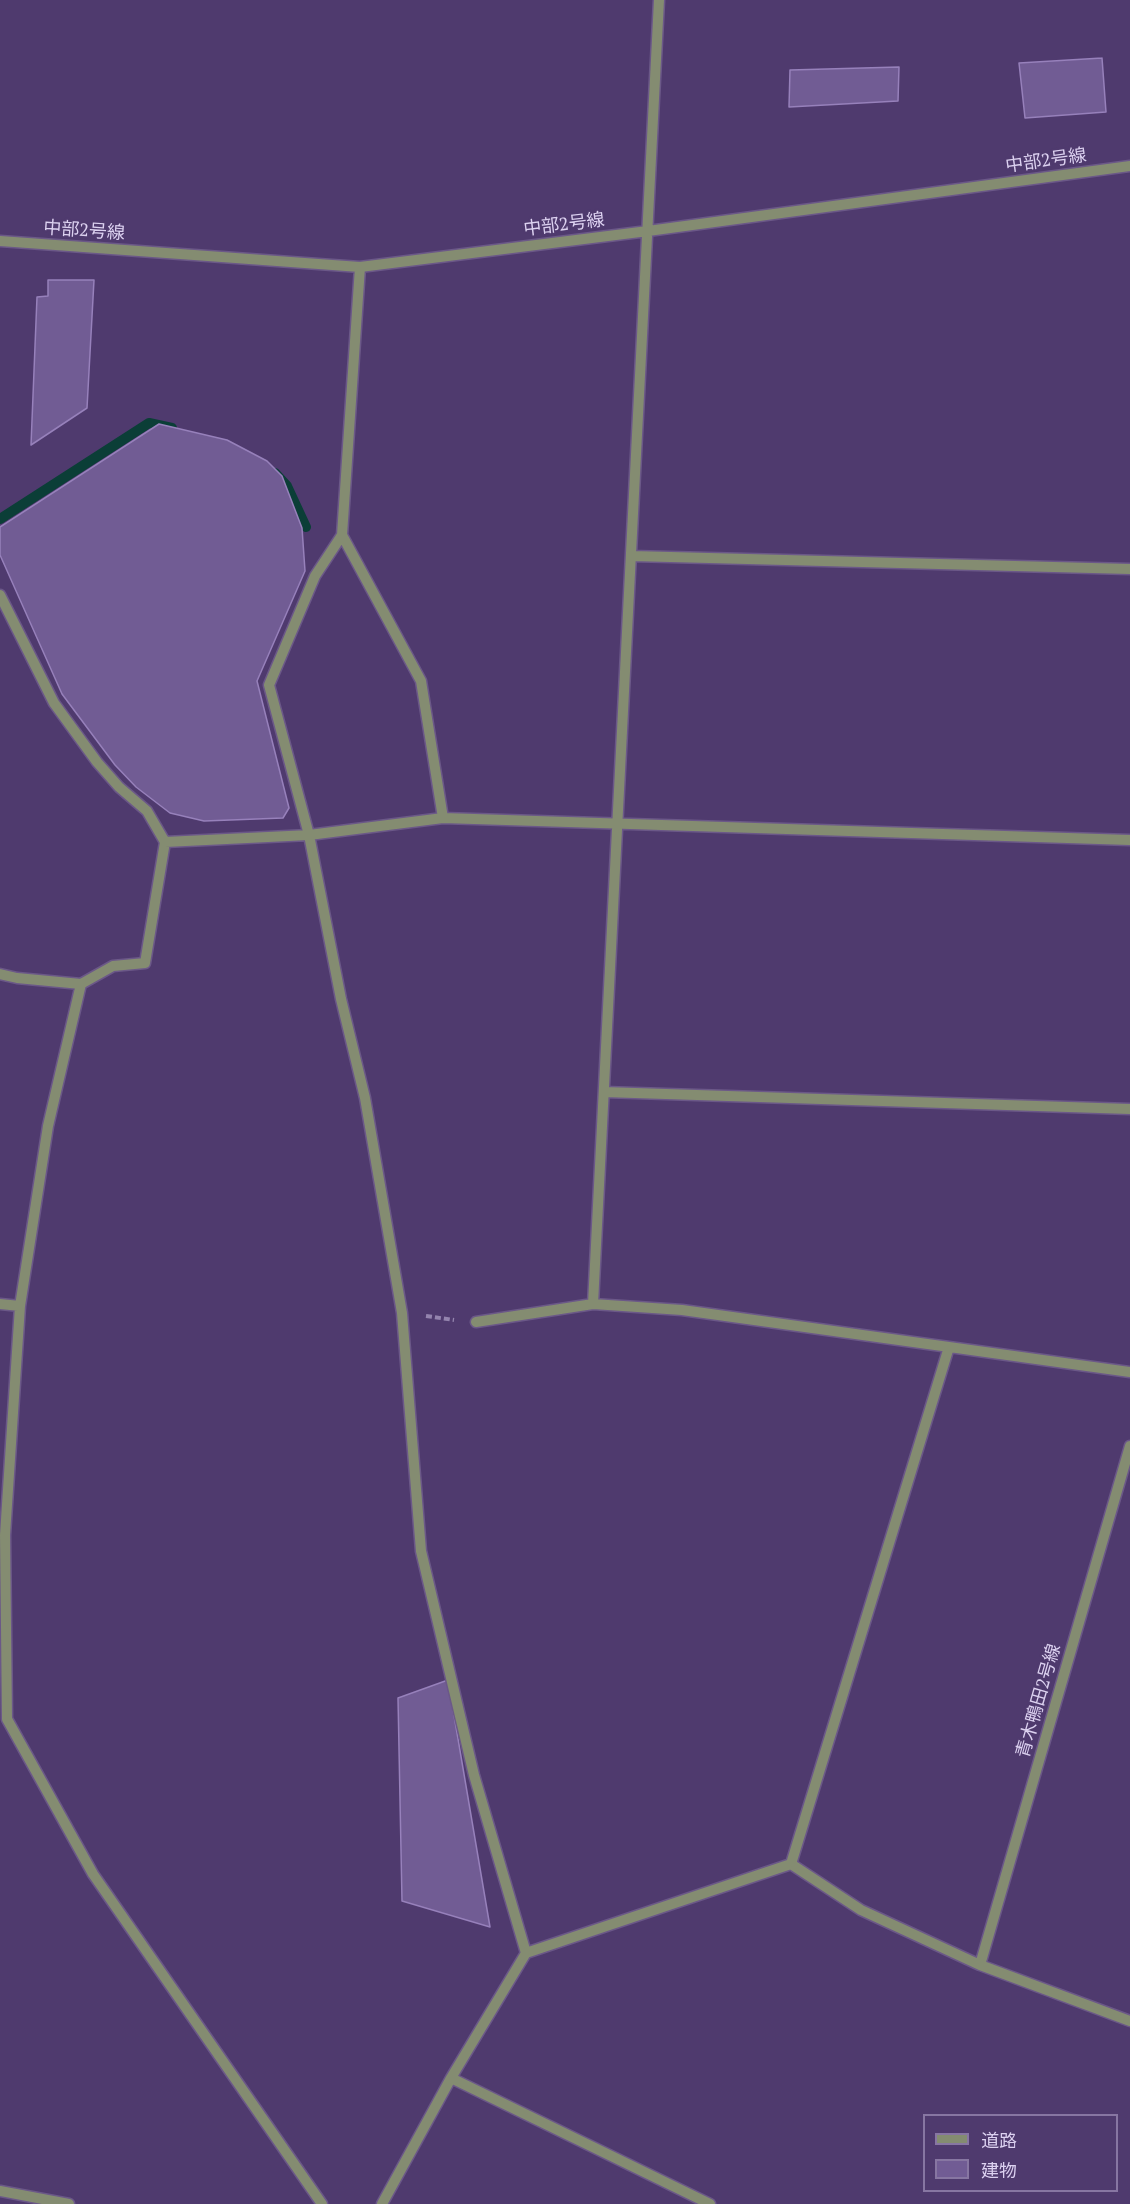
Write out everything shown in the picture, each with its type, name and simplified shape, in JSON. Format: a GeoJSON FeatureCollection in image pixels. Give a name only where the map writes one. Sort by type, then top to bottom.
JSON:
{"type":"FeatureCollection","features":[{"type":"Feature","properties":{"kind":"street"},"geometry":{"type":"LineString","coordinates":[[593,1305],[659,0]]}},
{"type":"Feature","properties":{"kind":"street","name":"中部2号線"},"geometry":{"type":"LineString","coordinates":[[0,241],[360,267],[1130,166]]}},
{"type":"Feature","properties":{"kind":"street"},"geometry":{"type":"LineString","coordinates":[[360,267],[342,535],[315,576],[269,685],[309,835],[341,999],[365,1098],[402,1313],[421,1551],[474,1775],[526,1953]]}},
{"type":"Feature","properties":{"kind":"street"},"geometry":{"type":"LineString","coordinates":[[342,535],[421,681],[443,818]]}},
{"type":"Feature","properties":{"kind":"street"},"geometry":{"type":"LineString","coordinates":[[632,555],[1130,569]]}},
{"type":"Feature","properties":{"kind":"street"},"geometry":{"type":"LineString","coordinates":[[0,596],[54,703],[97,762],[119,787],[147,811],[165,842],[145,963],[113,966],[81,984],[17,978],[0,974]]}},
{"type":"Feature","properties":{"kind":"street"},"geometry":{"type":"LineString","coordinates":[[165,842],[309,835],[443,818],[1130,840]]}},
{"type":"Feature","properties":{"kind":"street"},"geometry":{"type":"LineString","coordinates":[[81,984],[48,1126],[20,1306],[3,1552],[7,1719],[93,1874],[322,2204]]}},
{"type":"Feature","properties":{"kind":"street"},"geometry":{"type":"LineString","coordinates":[[604,1092],[1130,1109]]}},
{"type":"Feature","properties":{"kind":"street"},"geometry":{"type":"LineString","coordinates":[[0,1304],[20,1306]]}},
{"type":"Feature","properties":{"kind":"street"},"geometry":{"type":"LineString","coordinates":[[476,1322],[593,1305],[682,1310],[1130,1372]]}},
{"type":"Feature","properties":{"kind":"street"},"geometry":{"type":"LineString","coordinates":[[791,1864],[949,1347]]}},
{"type":"Feature","properties":{"kind":"street","name":"青木鴨田2号線"},"geometry":{"type":"LineString","coordinates":[[980,1965],[1130,1446]]}},
{"type":"Feature","properties":{"kind":"street"},"geometry":{"type":"LineString","coordinates":[[382,2204],[451,2078],[526,1953],[791,1864]]}},
{"type":"Feature","properties":{"kind":"street"},"geometry":{"type":"LineString","coordinates":[[791,1864],[861,1910],[980,1965],[1130,2021]]}},
{"type":"Feature","properties":{"kind":"street"},"geometry":{"type":"LineString","coordinates":[[451,2078],[710,2204]]}},
{"type":"Feature","properties":{"kind":"street"},"geometry":{"type":"LineString","coordinates":[[0,2191],[69,2204]]}},
{"type":"Feature","properties":{"kind":"path"},"geometry":{"type":"LineString","coordinates":[[402,1313],[476,1322]]}},
{"type":"Feature","properties":{"kind":"building"},"geometry":{"type":"Polygon","coordinates":[[[1102,58],[1106,112],[1025,118],[1019,63],[1102,58]]]}},
{"type":"Feature","properties":{"kind":"building"},"geometry":{"type":"Polygon","coordinates":[[[899,67],[898,101],[789,107],[790,70],[899,67]]]}},
{"type":"Feature","properties":{"kind":"building"},"geometry":{"type":"Polygon","coordinates":[[[48,280],[94,280],[87,408],[31,445],[37,297],[48,296],[48,280]]]}},
{"type":"Feature","properties":{"kind":"building"},"geometry":{"type":"Polygon","coordinates":[[[159,424],[227,440],[267,461],[282,476],[302,528],[305,571],[257,681],[289,808],[283,818],[204,821],[170,813],[136,787],[115,765],[62,694],[0,555],[0,527],[159,424]]]}},
{"type":"Feature","properties":{"kind":"building"},"geometry":{"type":"Polygon","coordinates":[[[448,1680],[490,1927],[402,1901],[398,1698],[448,1680]]]}},
{"type":"Feature","properties":{"kind":"waterway"},"geometry":{"type":"LineString","coordinates":[[0,519],[149,423],[172,428]]}},
{"type":"Feature","properties":{"kind":"waterway"},"geometry":{"type":"LineString","coordinates":[[275,473],[287,486],[306,527]]}}]}
